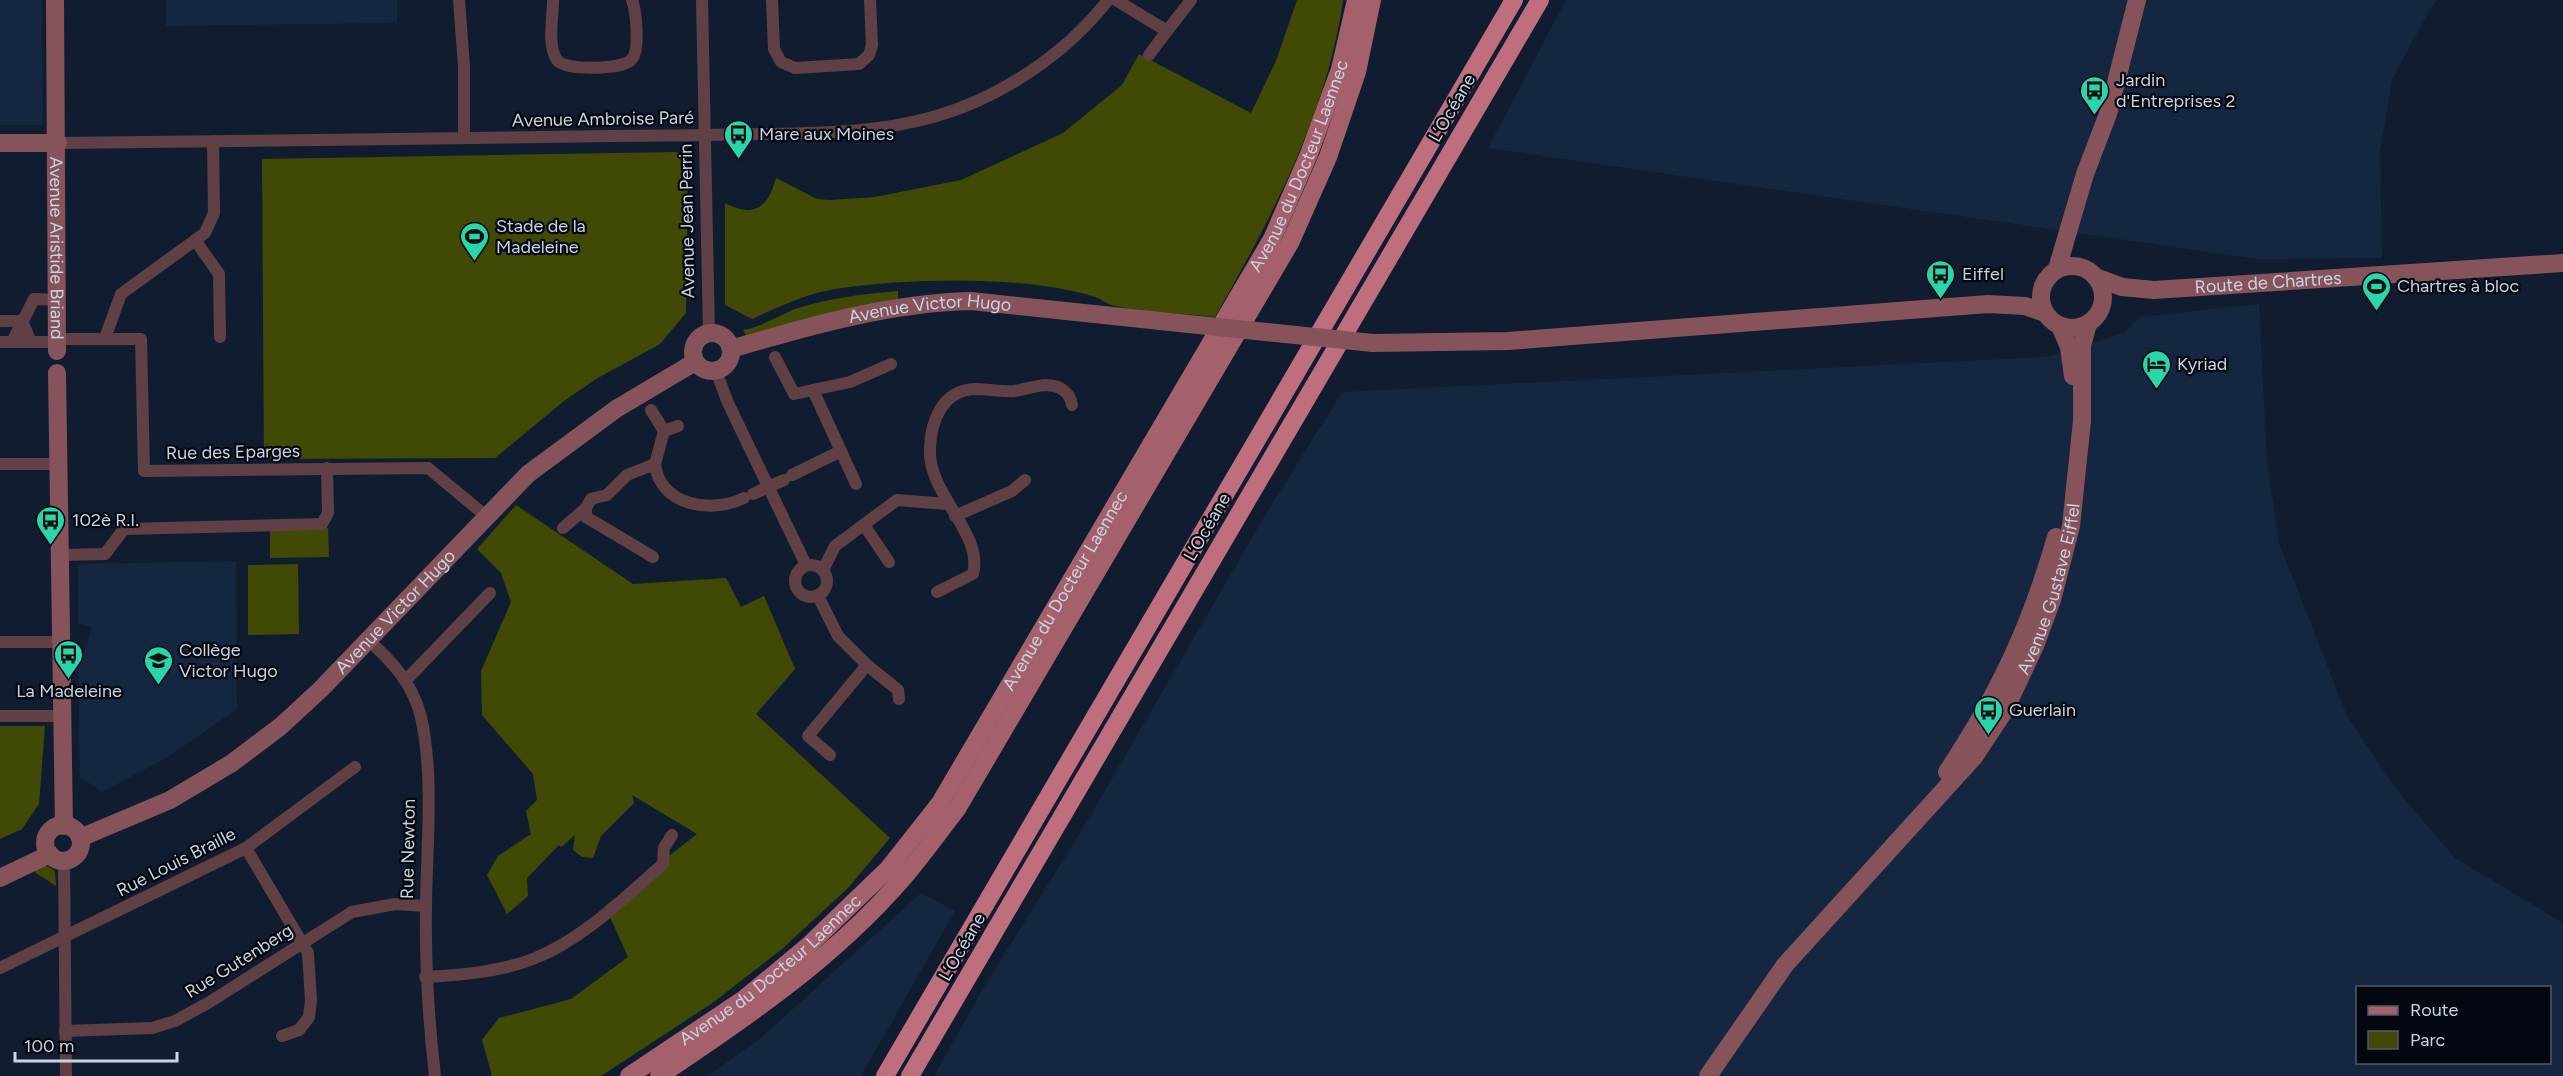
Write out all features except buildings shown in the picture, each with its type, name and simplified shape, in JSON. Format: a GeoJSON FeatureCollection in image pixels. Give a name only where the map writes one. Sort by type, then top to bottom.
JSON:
{"type":"FeatureCollection","features":[{"type":"Feature","properties":{"kind":"highway","name":"L’Océane"},"geometry":{"type":"LineString","coordinates":[[885,1076],[1514,0]]}},
{"type":"Feature","properties":{"kind":"highway","name":"L’Océane"},"geometry":{"type":"LineString","coordinates":[[910,1076],[1540,0]]}},
{"type":"Feature","properties":{"kind":"main road","name":"Avenue Aristide Briand"},"geometry":{"type":"LineString","coordinates":[[56,0],[57,344]]}},
{"type":"Feature","properties":{"kind":"main road","name":"Avenue du Docteur Laennec"},"geometry":{"type":"LineString","coordinates":[[629,1076],[744,999],[808,946],[888,870],[940,803],[1272,239],[1310,154],[1340,69],[1356,0]]}},
{"type":"Feature","properties":{"kind":"main road","name":"Avenue du Docteur Laennec"},"geometry":{"type":"LineString","coordinates":[[659,1076],[755,1012],[822,958],[903,879],[957,810],[1290,243],[1328,157],[1357,72],[1372,0]]}},
{"type":"Feature","properties":{"kind":"main road"},"geometry":{"type":"LineString","coordinates":[[1988,304],[2025,294],[2043,285],[2057,269],[2071,218],[2108,114],[2137,0]]}},
{"type":"Feature","properties":{"kind":"main road"},"geometry":{"type":"LineString","coordinates":[[0,143],[58,143]]}},
{"type":"Feature","properties":{"kind":"main road"},"geometry":{"type":"LineString","coordinates":[[2071,218],[2075,246],[2103,291],[2101,310]]}},
{"type":"Feature","properties":{"kind":"main road","name":"Route de Chartres"},"geometry":{"type":"LineString","coordinates":[[2154,290],[2563,262]]}},
{"type":"Feature","properties":{"kind":"main road"},"geometry":{"type":"LineString","coordinates":[[2057,269],[2070,265],[2122,287],[2154,290]]}},
{"type":"Feature","properties":{"kind":"main road"},"geometry":{"type":"LineString","coordinates":[[2043,285],[2041,299],[2045,313]]}},
{"type":"Feature","properties":{"kind":"main road"},"geometry":{"type":"LineString","coordinates":[[1988,304],[2025,306],[2045,313],[2060,326],[2074,328],[2088,324],[2101,310],[2122,299],[2154,290]]}},
{"type":"Feature","properties":{"kind":"main road","name":"Avenue Victor Hugo"},"geometry":{"type":"LineString","coordinates":[[731,348],[903,305],[971,301],[1373,343],[1508,341],[1988,304]]}},
{"type":"Feature","properties":{"kind":"main road","name":"Avenue Gustave Eiffel"},"geometry":{"type":"LineString","coordinates":[[1708,1076],[1785,965],[1974,757],[2005,710],[2035,646],[2052,600],[2071,526],[2082,421],[2082,346],[2088,324]]}},
{"type":"Feature","properties":{"kind":"main road","name":"Avenue Gustave Eiffel"},"geometry":{"type":"LineString","coordinates":[[1916,819],[2005,678],[2030,621],[2047,570],[2061,520],[2074,415],[2069,347],[2060,326]]}},
{"type":"Feature","properties":{"kind":"main road"},"geometry":{"type":"LineString","coordinates":[[709,333],[726,338],[731,348],[726,366],[716,371],[704,370],[695,362],[694,344],[709,333]]}},
{"type":"Feature","properties":{"kind":"main road","name":"Avenue Victor Hugo"},"geometry":{"type":"LineString","coordinates":[[80,838],[170,800],[232,763],[281,726],[321,689],[528,474],[568,442],[616,409],[695,362]]}},
{"type":"Feature","properties":{"kind":"main road"},"geometry":{"type":"LineString","coordinates":[[57,373],[64,826]]}},
{"type":"Feature","properties":{"kind":"main road"},"geometry":{"type":"LineString","coordinates":[[1998,706],[2005,678]]}},
{"type":"Feature","properties":{"kind":"main road"},"geometry":{"type":"LineString","coordinates":[[0,878],[57,858],[78,854],[80,838],[76,831],[64,826],[49,833],[46,844],[57,858]]}},
{"type":"Feature","properties":{"kind":"street"},"geometry":{"type":"LineString","coordinates":[[459,0],[464,67],[464,138]]}},
{"type":"Feature","properties":{"kind":"street"},"geometry":{"type":"LineString","coordinates":[[553,0],[553,50],[558,62],[568,67],[622,66],[632,61],[636,52],[635,8],[632,0]]}},
{"type":"Feature","properties":{"kind":"street","name":"Avenue Jean Perrin"},"geometry":{"type":"LineString","coordinates":[[702,0],[703,135],[709,333]]}},
{"type":"Feature","properties":{"kind":"street"},"geometry":{"type":"LineString","coordinates":[[772,0],[774,49],[781,62],[795,68],[859,64],[869,55],[872,45],[870,0]]}},
{"type":"Feature","properties":{"kind":"street","name":"Avenue Ambroise Paré"},"geometry":{"type":"LineString","coordinates":[[58,143],[850,133],[892,127],[936,116],[982,98],[1024,75],[1061,47],[1097,15],[1108,0]]}},
{"type":"Feature","properties":{"kind":"street"},"geometry":{"type":"LineString","coordinates":[[1116,0],[1167,31]]}},
{"type":"Feature","properties":{"kind":"street"},"geometry":{"type":"LineString","coordinates":[[1149,55],[1191,0]]}},
{"type":"Feature","properties":{"kind":"street"},"geometry":{"type":"LineString","coordinates":[[105,338],[121,294],[205,233],[214,213],[213,141]]}},
{"type":"Feature","properties":{"kind":"street"},"geometry":{"type":"LineString","coordinates":[[195,240],[219,274],[220,337]]}},
{"type":"Feature","properties":{"kind":"street"},"geometry":{"type":"LineString","coordinates":[[6,342],[22,321],[34,299],[57,300]]}},
{"type":"Feature","properties":{"kind":"street"},"geometry":{"type":"LineString","coordinates":[[0,321],[22,321]]}},
{"type":"Feature","properties":{"kind":"street"},"geometry":{"type":"LineString","coordinates":[[22,321],[31,342]]}},
{"type":"Feature","properties":{"kind":"street","name":"Rue des Eparges"},"geometry":{"type":"LineString","coordinates":[[6,342],[57,344],[105,338],[141,339],[144,471],[428,468],[486,516]]}},
{"type":"Feature","properties":{"kind":"street"},"geometry":{"type":"LineString","coordinates":[[775,357],[794,394],[850,382],[891,364]]}},
{"type":"Feature","properties":{"kind":"street"},"geometry":{"type":"LineString","coordinates":[[716,371],[806,565],[823,570]]}},
{"type":"Feature","properties":{"kind":"street"},"geometry":{"type":"LineString","coordinates":[[937,592],[974,574],[976,563],[971,546],[947,504],[931,464],[930,449],[935,414],[946,401],[972,389],[1008,391],[1044,385],[1059,387],[1071,398],[1072,405]]}},
{"type":"Feature","properties":{"kind":"street"},"geometry":{"type":"LineString","coordinates":[[813,390],[856,484]]}},
{"type":"Feature","properties":{"kind":"street"},"geometry":{"type":"LineString","coordinates":[[651,410],[664,431],[655,464],[657,477],[667,491],[683,501],[715,508],[749,496],[841,451]]}},
{"type":"Feature","properties":{"kind":"street"},"geometry":{"type":"LineString","coordinates":[[664,431],[678,426]]}},
{"type":"Feature","properties":{"kind":"street"},"geometry":{"type":"LineString","coordinates":[[0,464],[60,464]]}},
{"type":"Feature","properties":{"kind":"street"},"geometry":{"type":"LineString","coordinates":[[563,528],[586,508],[591,499],[607,495],[627,475],[655,464]]}},
{"type":"Feature","properties":{"kind":"street"},"geometry":{"type":"LineString","coordinates":[[61,555],[105,554],[124,529],[322,524],[328,513],[327,468]]}},
{"type":"Feature","properties":{"kind":"street"},"geometry":{"type":"LineString","coordinates":[[955,516],[1012,491],[1025,480]]}},
{"type":"Feature","properties":{"kind":"street"},"geometry":{"type":"LineString","coordinates":[[806,565],[795,575],[795,585],[807,597],[818,596],[824,592],[827,581],[823,570],[835,546],[897,500],[947,504]]}},
{"type":"Feature","properties":{"kind":"street"},"geometry":{"type":"LineString","coordinates":[[586,508],[586,517],[653,557]]}},
{"type":"Feature","properties":{"kind":"street"},"geometry":{"type":"LineString","coordinates":[[864,525],[889,562]]}},
{"type":"Feature","properties":{"kind":"street"},"geometry":{"type":"LineString","coordinates":[[406,680],[490,593]]}},
{"type":"Feature","properties":{"kind":"street"},"geometry":{"type":"LineString","coordinates":[[818,596],[838,636],[867,665],[898,690],[899,699]]}},
{"type":"Feature","properties":{"kind":"street","name":"Rue Newton"},"geometry":{"type":"LineString","coordinates":[[368,640],[393,662],[406,680],[420,716],[428,770],[425,977],[435,1076]]}},
{"type":"Feature","properties":{"kind":"street"},"geometry":{"type":"LineString","coordinates":[[0,642],[62,642]]}},
{"type":"Feature","properties":{"kind":"street"},"geometry":{"type":"LineString","coordinates":[[830,755],[808,736],[867,665]]}},
{"type":"Feature","properties":{"kind":"street"},"geometry":{"type":"LineString","coordinates":[[0,716],[63,716]]}},
{"type":"Feature","properties":{"kind":"street","name":"Rue Louis Braille"},"geometry":{"type":"LineString","coordinates":[[0,968],[246,848],[355,767]]}},
{"type":"Feature","properties":{"kind":"street"},"geometry":{"type":"LineString","coordinates":[[425,977],[472,972],[534,959],[577,935],[663,864],[664,848],[672,835]]}},
{"type":"Feature","properties":{"kind":"street"},"geometry":{"type":"LineString","coordinates":[[246,848],[302,943],[309,959],[311,1009],[309,1017],[299,1030],[282,1036]]}},
{"type":"Feature","properties":{"kind":"street"},"geometry":{"type":"LineString","coordinates":[[57,858],[64,936],[66,1076]]}},
{"type":"Feature","properties":{"kind":"street","name":"Rue Gutenberg"},"geometry":{"type":"LineString","coordinates":[[65,1031],[152,1028],[175,1021],[208,1003],[352,912],[395,904],[426,906]]}},
{"type":"Feature","properties":{"kind":"shaded area"},"geometry":{"type":"Polygon","coordinates":[[[0,0],[42,0],[43,125],[0,125],[0,0]]]}},
{"type":"Feature","properties":{"kind":"shaded area"},"geometry":{"type":"Polygon","coordinates":[[[166,0],[397,0],[397,23],[166,26],[166,0]]]}},
{"type":"Feature","properties":{"kind":"shaded area"},"geometry":{"type":"Polygon","coordinates":[[[1566,0],[2437,0],[2392,80],[2380,151],[2382,258],[2257,259],[1488,148],[1566,0]]]}},
{"type":"Feature","properties":{"kind":"shaded area"},"geometry":{"type":"Polygon","coordinates":[[[2259,304],[2267,462],[2279,543],[2347,716],[2397,790],[2455,858],[2563,923],[2563,1076],[934,1076],[984,987],[1082,830],[1267,512],[1342,392],[2046,357],[2124,333],[2139,317],[2259,304]]]}},
{"type":"Feature","properties":{"kind":"shaded area","name":"Collège Victor Hugo"},"geometry":{"type":"Polygon","coordinates":[[[236,561],[237,709],[168,757],[102,792],[80,777],[78,661],[81,661],[92,628],[78,623],[78,564],[236,561]]]}},
{"type":"Feature","properties":{"kind":"shaded area"},"geometry":{"type":"Polygon","coordinates":[[[921,893],[955,911],[861,1076],[708,1076],[762,1037],[921,893]]]}},
{"type":"Feature","properties":{"kind":"green space"},"geometry":{"type":"Polygon","coordinates":[[[1297,0],[1343,0],[1335,42],[1324,84],[1294,164],[1256,242],[1215,317],[1127,308],[1112,305],[1095,297],[1036,285],[969,280],[901,282],[829,290],[795,300],[752,319],[725,305],[725,203],[744,210],[752,210],[769,197],[776,178],[817,199],[830,200],[875,197],[961,180],[1063,133],[1122,85],[1139,54],[1251,113],[1276,61],[1297,0]]]}},
{"type":"Feature","properties":{"kind":"green space","name":"Stade de la Madeleine"},"geometry":{"type":"Polygon","coordinates":[[[677,152],[688,163],[686,313],[660,344],[596,379],[564,401],[495,458],[264,459],[262,159],[677,152]]]}},
{"type":"Feature","properties":{"kind":"green space"},"geometry":{"type":"Polygon","coordinates":[[[898,291],[898,300],[746,335],[743,330],[763,324],[795,309],[821,302],[898,291]]]}},
{"type":"Feature","properties":{"kind":"green space"},"geometry":{"type":"Polygon","coordinates":[[[516,505],[633,584],[726,578],[741,607],[764,596],[795,669],[756,714],[890,838],[848,888],[782,949],[711,1004],[601,1076],[492,1076],[482,1040],[499,1018],[571,999],[628,957],[605,906],[697,834],[632,795],[634,803],[601,836],[593,858],[582,857],[573,850],[575,835],[561,847],[559,845],[527,878],[528,896],[507,914],[487,875],[498,856],[531,834],[526,811],[537,800],[533,774],[482,715],[481,671],[511,602],[501,573],[477,549],[516,505]]]}},
{"type":"Feature","properties":{"kind":"green space"},"geometry":{"type":"Polygon","coordinates":[[[328,528],[329,557],[270,558],[270,529],[328,528]]]}},
{"type":"Feature","properties":{"kind":"green space"},"geometry":{"type":"Polygon","coordinates":[[[298,564],[299,634],[248,635],[248,565],[298,564]]]}},
{"type":"Feature","properties":{"kind":"green space"},"geometry":{"type":"Polygon","coordinates":[[[0,726],[45,726],[39,804],[22,829],[0,839],[0,726]]]}},
{"type":"Feature","properties":{"kind":"green space"},"geometry":{"type":"Polygon","coordinates":[[[45,865],[55,871],[56,886],[34,870],[45,865]]]}},
{"type":"Feature","properties":{"kind":"place","name":"Jardin d'Entreprises 2"},"geometry":{"type":"Point","coordinates":[2095,116]}},
{"type":"Feature","properties":{"kind":"place","name":"Mare aux Moines"},"geometry":{"type":"Point","coordinates":[738,160]}},
{"type":"Feature","properties":{"kind":"place","name":"Stade de la Madeleine"},"geometry":{"type":"Point","coordinates":[475,262]}},
{"type":"Feature","properties":{"kind":"place","name":"Eiffel"},"geometry":{"type":"Point","coordinates":[1941,300]}},
{"type":"Feature","properties":{"kind":"place","name":"Chartres à bloc"},"geometry":{"type":"Point","coordinates":[2376,312]}},
{"type":"Feature","properties":{"kind":"place","name":"Kyriad"},"geometry":{"type":"Point","coordinates":[2156,390]}},
{"type":"Feature","properties":{"kind":"place","name":"102è R.I."},"geometry":{"type":"Point","coordinates":[51,546]}},
{"type":"Feature","properties":{"kind":"place","name":"La Madeleine"},"geometry":{"type":"Point","coordinates":[69,680]}},
{"type":"Feature","properties":{"kind":"place","name":"Collège Victor Hugo"},"geometry":{"type":"Point","coordinates":[158,686]}},
{"type":"Feature","properties":{"kind":"place","name":"Guerlain"},"geometry":{"type":"Point","coordinates":[1988,736]}}]}
